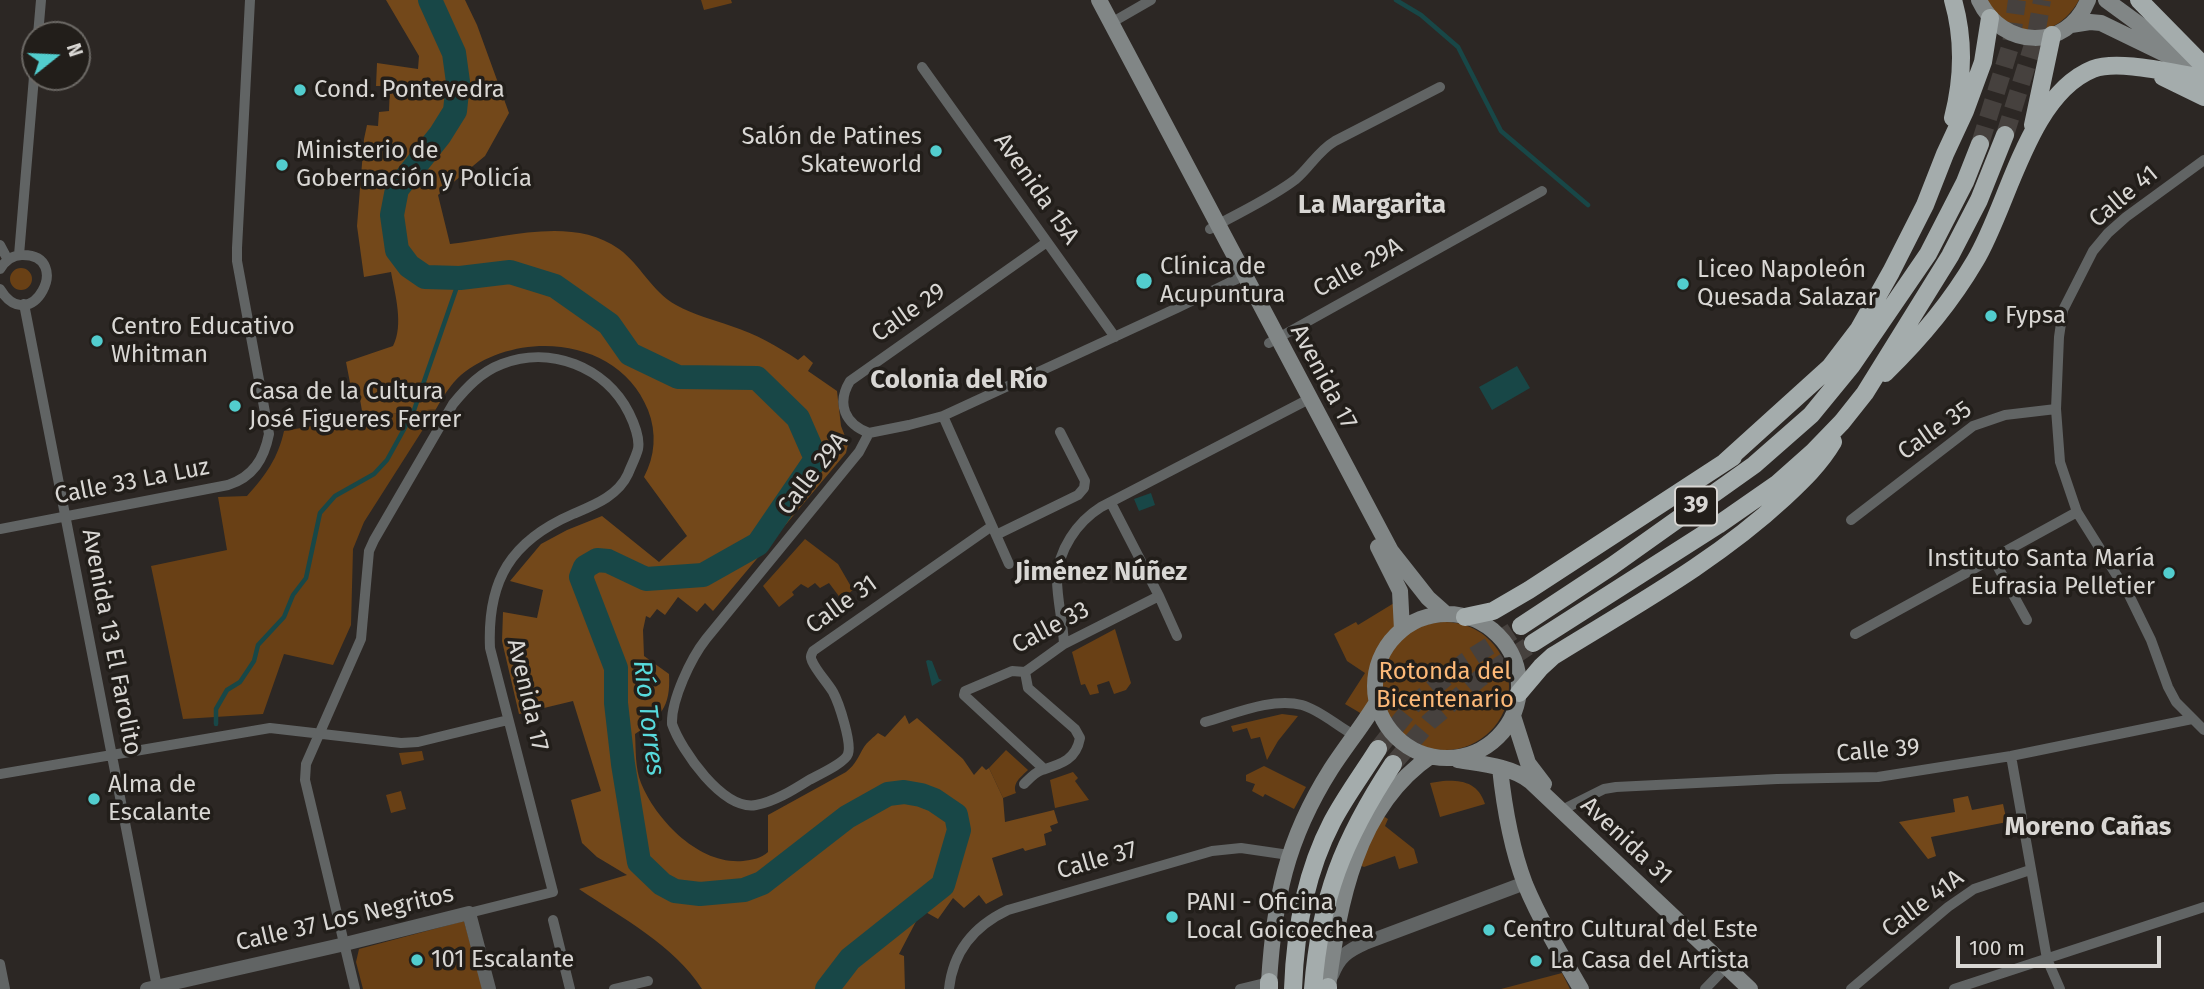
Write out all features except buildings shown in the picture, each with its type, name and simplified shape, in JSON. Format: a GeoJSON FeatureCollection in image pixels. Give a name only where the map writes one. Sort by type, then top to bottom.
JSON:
{"type":"FeatureCollection","features":[{"type":"Feature","properties":{"kind":"highway"},"geometry":{"type":"LineString","coordinates":[[1945,154],[1961,76],[1961,45],[1954,0]]}},
{"type":"Feature","properties":{"kind":"highway"},"geometry":{"type":"LineString","coordinates":[[2139,0],[2204,72]]}},
{"type":"Feature","properties":{"kind":"highway"},"geometry":{"type":"LineString","coordinates":[[1725,462],[1830,367],[1859,329],[1914,227],[1965,111],[1983,62],[1990,18]]}},
{"type":"Feature","properties":{"kind":"highway"},"geometry":{"type":"LineString","coordinates":[[2031,136],[2052,35]]}},
{"type":"Feature","properties":{"kind":"highway"},"geometry":{"type":"LineString","coordinates":[[1865,393],[1911,348],[1948,302],[1976,259],[2031,136],[2057,98],[2084,74],[2109,65],[2147,70],[2204,72]]}},
{"type":"Feature","properties":{"kind":"highway"},"geometry":{"type":"LineString","coordinates":[[2147,70],[2204,97]]}},
{"type":"Feature","properties":{"kind":"highway","name":"39"},"geometry":{"type":"LineString","coordinates":[[1533,643],[1718,525],[1777,484],[1813,452],[1865,393],[1950,256],[1979,200],[2004,135]]}},
{"type":"Feature","properties":{"kind":"highway","name":"39"},"geometry":{"type":"LineString","coordinates":[[1521,626],[1612,566],[1754,465],[1811,415],[1852,365],[1928,254],[1965,181],[1980,144]]}},
{"type":"Feature","properties":{"kind":"highway"},"geometry":{"type":"LineString","coordinates":[[1465,617],[1493,611],[1529,590],[1775,428],[1852,365]]}},
{"type":"Feature","properties":{"kind":"highway"},"geometry":{"type":"LineString","coordinates":[[1519,693],[1553,656],[1704,563],[1770,511],[1824,457],[1850,412]]}},
{"type":"Feature","properties":{"kind":"highway"},"geometry":{"type":"LineString","coordinates":[[1293,989],[1293,964],[1307,887],[1332,822],[1378,749]]}},
{"type":"Feature","properties":{"kind":"highway"},"geometry":{"type":"LineString","coordinates":[[1323,988],[1323,916],[1334,874],[1367,803],[1393,764]]}},
{"type":"Feature","properties":{"kind":"main road","name":"Avenida 17"},"geometry":{"type":"LineString","coordinates":[[1090,0],[1215,227]]}},
{"type":"Feature","properties":{"kind":"main road","name":"Avenida 17"},"geometry":{"type":"LineString","coordinates":[[1099,0],[1395,580],[1401,598],[1402,630]]}},
{"type":"Feature","properties":{"kind":"main road"},"geometry":{"type":"LineString","coordinates":[[1979,0],[1998,26],[2018,36],[2041,38],[2071,25],[2079,17],[2088,0]]}},
{"type":"Feature","properties":{"kind":"main road"},"geometry":{"type":"LineString","coordinates":[[2106,0],[2204,72]]}},
{"type":"Feature","properties":{"kind":"main road"},"geometry":{"type":"LineString","coordinates":[[2071,25],[2101,23],[2204,72]]}},
{"type":"Feature","properties":{"kind":"main road","name":"Avenida 17"},"geometry":{"type":"LineString","coordinates":[[1305,402],[1391,551],[1428,598],[1446,614]]}},
{"type":"Feature","properties":{"kind":"main road"},"geometry":{"type":"LineString","coordinates":[[1446,614],[1465,617],[1488,627],[1506,645],[1516,668],[1519,693],[1513,716],[1501,734],[1487,746],[1471,755],[1452,759],[1431,756],[1410,748],[1389,729],[1377,702],[1375,682],[1379,663],[1388,644],[1402,630],[1423,619],[1446,614]]}},
{"type":"Feature","properties":{"kind":"main road"},"geometry":{"type":"LineString","coordinates":[[1269,986],[1272,926],[1289,855],[1317,793],[1377,702]]}},
{"type":"Feature","properties":{"kind":"main road","name":"Avenida 31"},"geometry":{"type":"LineString","coordinates":[[1513,716],[1528,763],[1548,789],[1730,964],[1750,989]]}},
{"type":"Feature","properties":{"kind":"main road"},"geometry":{"type":"LineString","coordinates":[[1323,988],[1345,885],[1364,840],[1391,792],[1412,770],[1431,756]]}},
{"type":"Feature","properties":{"kind":"main road","name":"Avenida 31"},"geometry":{"type":"LineString","coordinates":[[1452,759],[1522,775],[1730,964],[1763,989]]}},
{"type":"Feature","properties":{"kind":"main road"},"geometry":{"type":"LineString","coordinates":[[1500,768],[1509,826],[1525,883],[1581,989]]}},
{"type":"Feature","properties":{"kind":"street"},"geometry":{"type":"LineString","coordinates":[[39,21],[41,0]]}},
{"type":"Feature","properties":{"kind":"street","name":"Calle 33 La Luz"},"geometry":{"type":"LineString","coordinates":[[0,529],[228,485],[242,481],[261,460],[269,434],[237,261],[250,0]]}},
{"type":"Feature","properties":{"kind":"street"},"geometry":{"type":"LineString","coordinates":[[1111,23],[1152,0]]}},
{"type":"Feature","properties":{"kind":"street","name":"Avenida 15A"},"geometry":{"type":"LineString","coordinates":[[922,67],[1115,337]]}},
{"type":"Feature","properties":{"kind":"street"},"geometry":{"type":"LineString","coordinates":[[1215,227],[1299,177],[1322,149],[1440,87]]}},
{"type":"Feature","properties":{"kind":"street"},"geometry":{"type":"LineString","coordinates":[[19,255],[33,91]]}},
{"type":"Feature","properties":{"kind":"street","name":"Calle 41"},"geometry":{"type":"LineString","coordinates":[[2204,160],[2126,217],[2093,251],[2063,310],[2056,409],[2060,462],[2077,512],[2135,605],[2176,702],[2204,730]]}},
{"type":"Feature","properties":{"kind":"street","name":"Calle 29A"},"geometry":{"type":"LineString","coordinates":[[1273,340],[1542,191]]}},
{"type":"Feature","properties":{"kind":"street","name":"Calle 29"},"geometry":{"type":"LineString","coordinates":[[869,433],[855,428],[848,419],[844,406],[844,391],[850,381],[1047,242]]}},
{"type":"Feature","properties":{"kind":"street"},"geometry":{"type":"LineString","coordinates":[[0,245],[8,260]]}},
{"type":"Feature","properties":{"kind":"street"},"geometry":{"type":"LineString","coordinates":[[0,269],[8,260],[19,255],[32,256],[38,260],[47,277],[45,290],[41,295],[24,304],[10,301],[0,289]]}},
{"type":"Feature","properties":{"kind":"street","name":"Calle 29A"},"geometry":{"type":"LineString","coordinates":[[773,799],[757,805],[744,805],[702,774],[672,724],[676,702],[697,650],[859,452],[869,433],[943,416],[1240,277]]}},
{"type":"Feature","properties":{"kind":"street","name":"Avenida 13 El Farolito"},"geometry":{"type":"LineString","coordinates":[[24,304],[111,754],[152,988]]}},
{"type":"Feature","properties":{"kind":"street","name":"Avenida 17"},"geometry":{"type":"LineString","coordinates":[[320,732],[361,639],[365,617],[367,565],[374,540],[453,404],[467,387],[489,370],[516,359],[544,357],[572,362],[597,375],[617,395],[632,419],[639,447],[626,477],[615,491],[596,504],[552,523],[535,534],[517,552],[502,575],[490,609],[490,648],[553,892]]}},
{"type":"Feature","properties":{"kind":"street"},"geometry":{"type":"LineString","coordinates":[[1064,644],[1058,569],[1071,538],[1092,513],[1305,402]]}},
{"type":"Feature","properties":{"kind":"street","name":"Calle 35"},"geometry":{"type":"LineString","coordinates":[[1852,520],[1973,426],[2004,415],[2056,409]]}},
{"type":"Feature","properties":{"kind":"street"},"geometry":{"type":"LineString","coordinates":[[943,416],[1009,564]]}},
{"type":"Feature","properties":{"kind":"street"},"geometry":{"type":"LineString","coordinates":[[994,531],[1081,492],[1085,481],[1060,432]]}},
{"type":"Feature","properties":{"kind":"street"},"geometry":{"type":"LineString","coordinates":[[1081,492],[1092,513]]}},
{"type":"Feature","properties":{"kind":"street"},"geometry":{"type":"LineString","coordinates":[[1111,503],[1177,636]]}},
{"type":"Feature","properties":{"kind":"street"},"geometry":{"type":"LineString","coordinates":[[1855,634],[2077,512]]}},
{"type":"Feature","properties":{"kind":"street","name":"Calle 31"},"geometry":{"type":"LineString","coordinates":[[773,799],[845,759],[850,749],[836,697],[813,663],[813,651],[994,531]]}},
{"type":"Feature","properties":{"kind":"street"},"geometry":{"type":"LineString","coordinates":[[1993,558],[2027,620]]}},
{"type":"Feature","properties":{"kind":"street","name":"Calle 33"},"geometry":{"type":"LineString","coordinates":[[1044,769],[964,695],[965,691],[1012,671],[1025,672],[1064,644],[1159,596]]}},
{"type":"Feature","properties":{"kind":"street"},"geometry":{"type":"LineString","coordinates":[[1024,784],[1044,769],[1053,768],[1074,754],[1080,738],[1075,729],[1028,688],[1025,672]]}},
{"type":"Feature","properties":{"kind":"street"},"geometry":{"type":"LineString","coordinates":[[1205,722],[1263,707],[1289,704],[1306,707],[1354,735]]}},
{"type":"Feature","properties":{"kind":"street","name":"Calle 39"},"geometry":{"type":"LineString","coordinates":[[1568,807],[1593,794],[1616,787],[1878,777],[2011,756],[2192,719]]}},
{"type":"Feature","properties":{"kind":"street"},"geometry":{"type":"LineString","coordinates":[[0,774],[270,728],[401,743],[418,742],[508,720]]}},
{"type":"Feature","properties":{"kind":"street"},"geometry":{"type":"LineString","coordinates":[[320,732],[306,764],[305,780],[355,989]]}},
{"type":"Feature","properties":{"kind":"street"},"geometry":{"type":"LineString","coordinates":[[2011,756],[2047,958],[2060,989]]}},
{"type":"Feature","properties":{"kind":"street","name":"Calle 37"},"geometry":{"type":"LineString","coordinates":[[949,989],[950,977],[965,942],[993,917],[1024,904],[1212,851],[1241,848],[1289,855]]}},
{"type":"Feature","properties":{"kind":"street","name":"Calle 41A"},"geometry":{"type":"LineString","coordinates":[[1851,989],[1948,907],[1974,889],[2030,870]]}},
{"type":"Feature","properties":{"kind":"street"},"geometry":{"type":"LineString","coordinates":[[1323,988],[1345,952],[1525,883]]}},
{"type":"Feature","properties":{"kind":"street","name":"Calle 37 Los Negritos"},"geometry":{"type":"LineString","coordinates":[[152,988],[345,944],[553,892]]}},
{"type":"Feature","properties":{"kind":"street"},"geometry":{"type":"LineString","coordinates":[[1954,989],[2204,906]]}},
{"type":"Feature","properties":{"kind":"street"},"geometry":{"type":"LineString","coordinates":[[469,913],[489,989]]}},
{"type":"Feature","properties":{"kind":"street"},"geometry":{"type":"LineString","coordinates":[[553,920],[570,989]]}},
{"type":"Feature","properties":{"kind":"street"},"geometry":{"type":"LineString","coordinates":[[0,964],[5,989]]}},
{"type":"Feature","properties":{"kind":"street"},"geometry":{"type":"LineString","coordinates":[[1705,989],[1730,964]]}},
{"type":"Feature","properties":{"kind":"street"},"geometry":{"type":"LineString","coordinates":[[614,989],[648,981]]}},
{"type":"Feature","properties":{"kind":"street"},"geometry":{"type":"LineString","coordinates":[[1240,989],[1269,986]]}},
{"type":"Feature","properties":{"kind":"green space"},"geometry":{"type":"Polygon","coordinates":[[[701,0],[731,0],[732,3],[704,10],[701,0]]]}},
{"type":"Feature","properties":{"kind":"green space"},"geometry":{"type":"Polygon","coordinates":[[[1986,0],[2079,0],[2060,22],[2052,27],[2034,31],[2002,21],[1986,0]]]}},
{"type":"Feature","properties":{"kind":"green space"},"geometry":{"type":"Polygon","coordinates":[[[21,268],[29,271],[32,279],[29,287],[21,290],[13,287],[10,279],[13,271],[21,268]]]}},
{"type":"Feature","properties":{"kind":"green space"},"geometry":{"type":"Polygon","coordinates":[[[436,409],[364,522],[353,549],[351,625],[333,665],[284,654],[263,714],[183,719],[151,566],[227,550],[218,497],[247,496],[270,466],[284,431],[363,417],[436,409]]]}},
{"type":"Feature","properties":{"kind":"green space"},"geometry":{"type":"Polygon","coordinates":[[[805,539],[838,564],[853,590],[841,599],[829,583],[820,588],[815,583],[808,588],[801,584],[792,592],[794,595],[779,607],[763,586],[805,539]]]}},
{"type":"Feature","properties":{"kind":"green space"},"geometry":{"type":"Polygon","coordinates":[[[1399,600],[1395,634],[1381,646],[1374,657],[1371,676],[1374,698],[1362,714],[1345,704],[1365,673],[1347,661],[1334,634],[1356,622],[1358,625],[1399,600]]]}},
{"type":"Feature","properties":{"kind":"green space","name":"Rotonda del Bicentenario"},"geometry":{"type":"Polygon","coordinates":[[[1445,622],[1469,627],[1490,641],[1504,662],[1509,686],[1504,710],[1490,731],[1469,745],[1445,750],[1421,745],[1400,731],[1386,710],[1381,686],[1386,662],[1400,641],[1421,627],[1445,622]]]}},
{"type":"Feature","properties":{"kind":"green space"},"geometry":{"type":"Polygon","coordinates":[[[1115,629],[1131,683],[1126,690],[1114,694],[1109,681],[1097,685],[1099,693],[1090,695],[1085,684],[1081,685],[1072,652],[1115,629]]]}},
{"type":"Feature","properties":{"kind":"green space"},"geometry":{"type":"Polygon","coordinates":[[[1282,714],[1298,716],[1267,760],[1260,737],[1251,739],[1247,728],[1233,732],[1231,726],[1282,714]]]}},
{"type":"Feature","properties":{"kind":"green space"},"geometry":{"type":"Polygon","coordinates":[[[1006,750],[1028,770],[1016,783],[1016,793],[1003,798],[989,768],[1006,750]]]}},
{"type":"Feature","properties":{"kind":"green space"},"geometry":{"type":"Polygon","coordinates":[[[422,751],[424,760],[402,765],[399,753],[422,751]]]}},
{"type":"Feature","properties":{"kind":"green space"},"geometry":{"type":"Polygon","coordinates":[[[1264,766],[1306,787],[1294,809],[1265,794],[1263,797],[1252,791],[1255,784],[1246,781],[1246,775],[1264,766]]]}},
{"type":"Feature","properties":{"kind":"green space"},"geometry":{"type":"Polygon","coordinates":[[[1073,772],[1078,778],[1075,781],[1089,800],[1055,808],[1050,780],[1073,772]]]}},
{"type":"Feature","properties":{"kind":"green space"},"geometry":{"type":"Polygon","coordinates":[[[1443,781],[1469,784],[1478,791],[1485,804],[1440,817],[1430,783],[1443,781]]]}},
{"type":"Feature","properties":{"kind":"green space"},"geometry":{"type":"Polygon","coordinates":[[[401,791],[406,809],[391,813],[386,795],[401,791]]]}},
{"type":"Feature","properties":{"kind":"green space"},"geometry":{"type":"Polygon","coordinates":[[[1383,816],[1388,819],[1385,826],[1414,849],[1418,863],[1399,869],[1395,856],[1364,867],[1357,864],[1383,816]]]}},
{"type":"Feature","properties":{"kind":"green space"},"geometry":{"type":"Polygon","coordinates":[[[464,921],[483,989],[363,989],[356,962],[359,949],[464,921]]]}},
{"type":"Feature","properties":{"kind":"green space"},"geometry":{"type":"Polygon","coordinates":[[[1562,973],[1570,989],[1501,989],[1562,973]]]}},
{"type":"Feature","properties":{"kind":"shaded area"},"geometry":{"type":"Polygon","coordinates":[[[386,0],[465,0],[477,25],[509,113],[485,156],[438,195],[450,244],[514,234],[558,231],[580,233],[600,239],[627,255],[660,293],[676,305],[758,337],[798,360],[804,355],[813,363],[808,371],[837,391],[841,426],[848,444],[846,453],[713,611],[705,603],[697,612],[678,597],[665,615],[657,609],[650,618],[646,616],[643,630],[644,656],[669,674],[669,686],[662,710],[635,734],[637,765],[648,797],[668,825],[695,848],[727,860],[746,861],[766,854],[768,815],[846,772],[869,741],[878,733],[885,737],[905,715],[909,724],[917,718],[963,759],[974,775],[982,766],[986,770],[989,768],[1003,798],[1005,822],[1054,810],[1058,823],[1050,826],[1052,831],[1044,834],[1046,845],[1025,851],[1023,848],[992,858],[1003,895],[986,904],[979,895],[964,908],[953,898],[938,919],[922,910],[899,954],[904,956],[905,989],[702,989],[677,959],[662,946],[579,889],[627,875],[597,857],[582,843],[571,800],[601,791],[573,701],[519,714],[502,641],[503,612],[537,618],[543,590],[510,581],[541,544],[602,516],[659,562],[687,536],[644,477],[651,461],[653,444],[653,427],[648,410],[634,386],[615,367],[591,354],[538,346],[510,350],[484,360],[461,375],[436,409],[363,417],[358,387],[351,388],[346,362],[393,346],[398,329],[391,272],[364,277],[357,226],[364,139],[367,125],[378,126],[379,112],[389,111],[390,86],[376,86],[377,63],[418,69],[419,56],[386,0]]]}},
{"type":"Feature","properties":{"kind":"shaded area"},"geometry":{"type":"Polygon","coordinates":[[[1968,796],[1972,810],[2003,804],[2007,822],[1931,837],[1936,856],[1928,859],[1899,822],[1955,812],[1953,799],[1968,796]]]}},
{"type":"Feature","properties":{"kind":"water"},"geometry":{"type":"Polygon","coordinates":[[[1517,366],[1530,388],[1492,410],[1479,387],[1517,366]]]}},
{"type":"Feature","properties":{"kind":"water"},"geometry":{"type":"Polygon","coordinates":[[[1151,493],[1155,505],[1139,511],[1134,499],[1151,493]]]}},
{"type":"Feature","properties":{"kind":"water"},"geometry":{"type":"Polygon","coordinates":[[[926,661],[932,661],[939,679],[942,680],[932,686],[926,661]]]}},
{"type":"Feature","properties":{"kind":"waterway","name":"Río Torres"},"geometry":{"type":"LineString","coordinates":[[430,0],[454,53],[458,82],[455,111],[440,135],[397,189],[392,215],[397,250],[409,266],[425,277],[460,278],[510,272],[555,286],[609,324],[630,354],[678,377],[757,378],[798,418],[816,459],[758,544],[703,575],[646,579],[608,561],[597,560],[585,567],[581,577],[616,668],[616,703],[623,764],[639,862],[662,884],[675,891],[700,894],[744,890],[762,883],[847,817],[888,794],[904,792],[921,795],[934,800],[956,815],[959,830],[943,885],[850,959],[827,989]]}},
{"type":"Feature","properties":{"kind":"waterway"},"geometry":{"type":"LineString","coordinates":[[1396,0],[1421,15],[1458,47],[1501,131],[1588,205]]}},
{"type":"Feature","properties":{"kind":"waterway"},"geometry":{"type":"LineString","coordinates":[[216,724],[216,709],[227,690],[240,682],[254,661],[258,645],[284,617],[293,595],[306,578],[320,513],[335,496],[374,474],[387,460],[413,413],[460,278]]}},
{"type":"Feature","properties":{"kind":"tunnel"},"geometry":{"type":"LineString","coordinates":[[1980,144],[2011,44],[2017,0]]}},
{"type":"Feature","properties":{"kind":"tunnel"},"geometry":{"type":"LineString","coordinates":[[2005,135],[2036,35],[2042,0]]}},
{"type":"Feature","properties":{"kind":"tunnel"},"geometry":{"type":"LineString","coordinates":[[1378,749],[1413,705],[1466,661],[1521,626]]}},
{"type":"Feature","properties":{"kind":"tunnel"},"geometry":{"type":"LineString","coordinates":[[1393,764],[1429,722],[1479,679],[1533,643]]}},
{"type":"Feature","properties":{"kind":"place","name":"Cond. Pontevedra"},"geometry":{"type":"Point","coordinates":[300,90]}},
{"type":"Feature","properties":{"kind":"place","name":"Salón de Patines Skateworld"},"geometry":{"type":"Point","coordinates":[936,151]}},
{"type":"Feature","properties":{"kind":"place","name":"Ministerio de Gobernación y Policía"},"geometry":{"type":"Point","coordinates":[282,165]}},
{"type":"Feature","properties":{"kind":"place","name":"Clínica de Acupuntura"},"geometry":{"type":"Point","coordinates":[1144,281]}},
{"type":"Feature","properties":{"kind":"place","name":"Liceo Napoleón Quesada Salazar"},"geometry":{"type":"Point","coordinates":[1683,284]}},
{"type":"Feature","properties":{"kind":"place","name":"Fypsa"},"geometry":{"type":"Point","coordinates":[1991,316]}},
{"type":"Feature","properties":{"kind":"place","name":"Centro Educativo Whitman"},"geometry":{"type":"Point","coordinates":[97,341]}},
{"type":"Feature","properties":{"kind":"place","name":"Casa de la Cultura José Figueres Ferrer"},"geometry":{"type":"Point","coordinates":[235,406]}},
{"type":"Feature","properties":{"kind":"place","name":"Instituto Santa María Eufrasia Pelletier"},"geometry":{"type":"Point","coordinates":[2169,573]}},
{"type":"Feature","properties":{"kind":"place","name":"Alma de Escalante"},"geometry":{"type":"Point","coordinates":[94,799]}},
{"type":"Feature","properties":{"kind":"place","name":"PANI - Oficina Local Goicoechea"},"geometry":{"type":"Point","coordinates":[1172,917]}},
{"type":"Feature","properties":{"kind":"place","name":"Centro Cultural del Este"},"geometry":{"type":"Point","coordinates":[1489,930]}},
{"type":"Feature","properties":{"kind":"place","name":"101 Escalante"},"geometry":{"type":"Point","coordinates":[417,960]}},
{"type":"Feature","properties":{"kind":"place","name":"La Casa del Artista"},"geometry":{"type":"Point","coordinates":[1536,961]}},
{"type":"Feature","properties":{"kind":"district","name":"La Margarita"},"geometry":{"type":"Point","coordinates":[1372,206]}},
{"type":"Feature","properties":{"kind":"district","name":"Colonia del Río"},"geometry":{"type":"Point","coordinates":[959,381]}},
{"type":"Feature","properties":{"kind":"district","name":"Jiménez Núñez"},"geometry":{"type":"Point","coordinates":[1101,573]}},
{"type":"Feature","properties":{"kind":"district","name":"Moreno Cañas"},"geometry":{"type":"Point","coordinates":[2088,828]}}]}
